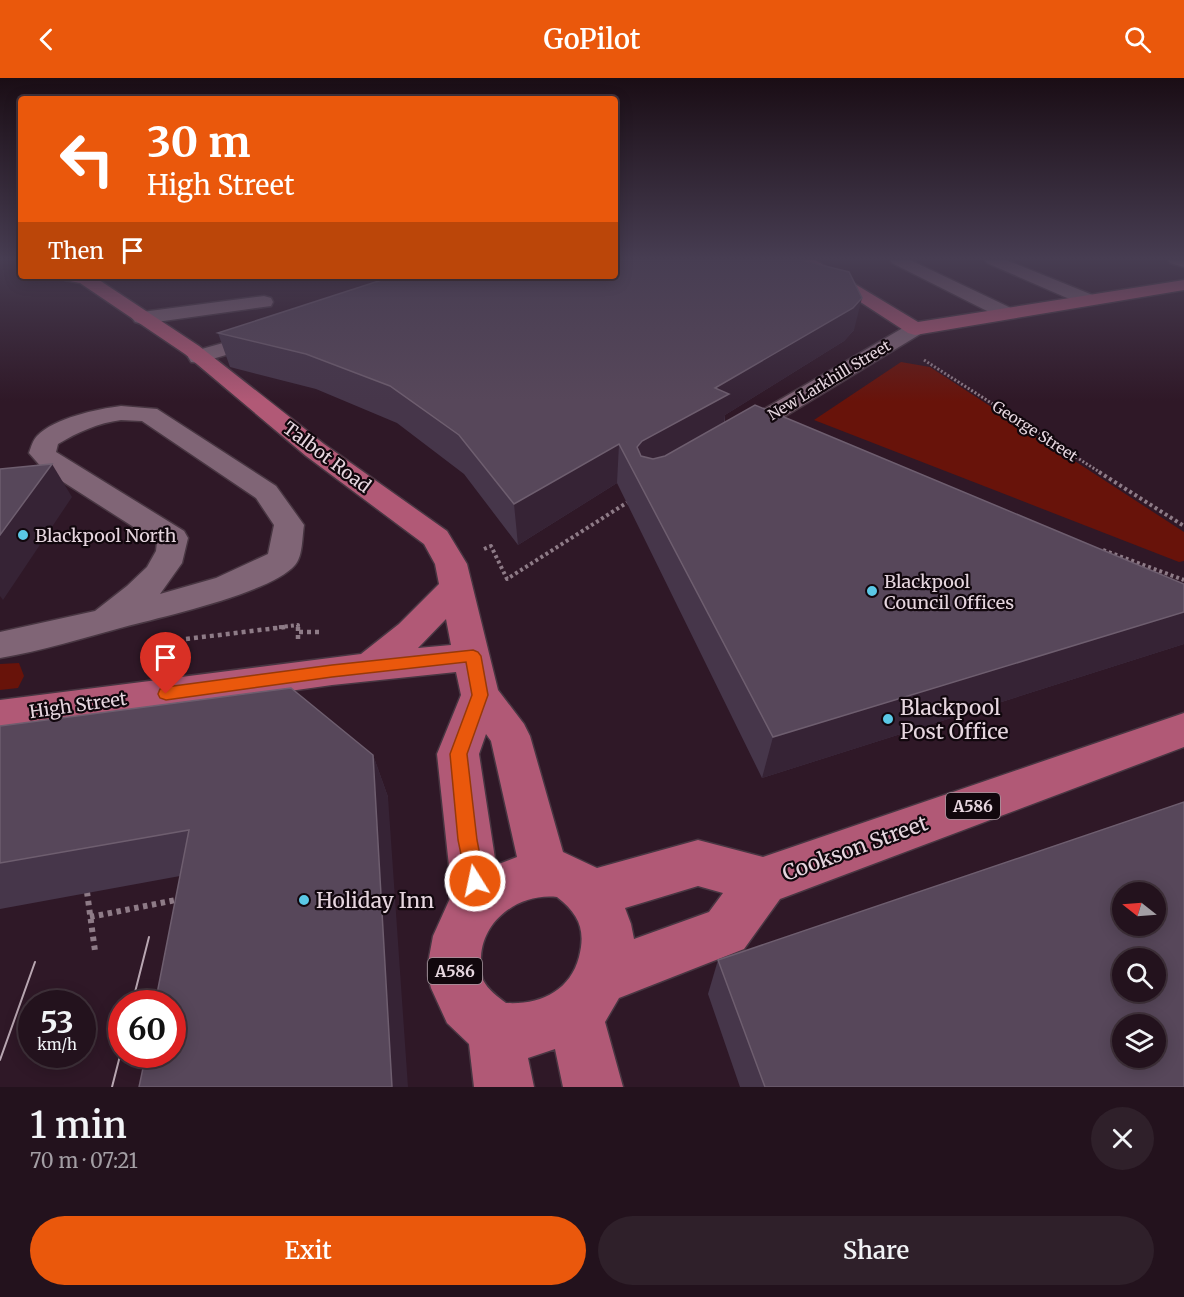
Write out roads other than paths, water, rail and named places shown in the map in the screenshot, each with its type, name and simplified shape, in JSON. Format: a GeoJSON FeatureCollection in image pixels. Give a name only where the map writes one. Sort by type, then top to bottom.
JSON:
{"type":"FeatureCollection","features":[{"type":"Feature","properties":{"kind":"main road","name":"Talbot Road"},"geometry":{"type":"LineString","coordinates":[[126,307],[199,357],[315,450],[436,538],[453,576],[477,676],[510,735],[545,874]]}},
{"type":"Feature","properties":{"kind":"main road"},"geometry":{"type":"LineString","coordinates":[[881,307],[915,328],[1043,307]]}},
{"type":"Feature","properties":{"kind":"main road"},"geometry":{"type":"LineString","coordinates":[[371,666],[412,633],[453,576]]}},
{"type":"Feature","properties":{"kind":"main road","name":"High Street"},"geometry":{"type":"LineString","coordinates":[[0,716],[371,666],[477,676]]}},
{"type":"Feature","properties":{"kind":"main road"},"geometry":{"type":"LineString","coordinates":[[477,676],[458,754],[478,902]]}},
{"type":"Feature","properties":{"kind":"main road","name":"Cookson Street"},"geometry":{"type":"LineString","coordinates":[[587,995],[726,931],[763,881],[1184,730]]}},
{"type":"Feature","properties":{"kind":"main road","name":"Cookson Street"},"geometry":{"type":"LineString","coordinates":[[590,894],[698,863],[763,881]]}},
{"type":"Feature","properties":{"kind":"main road"},"geometry":{"type":"LineString","coordinates":[[545,874],[563,874],[590,894],[600,908],[608,934],[587,995],[593,1087]]}},
{"type":"Feature","properties":{"kind":"main road","name":"A586"},"geometry":{"type":"LineString","coordinates":[[495,1030],[470,1009],[456,984],[454,968],[459,932],[478,902],[502,888],[545,874]]}},
{"type":"Feature","properties":{"kind":"main road"},"geometry":{"type":"LineString","coordinates":[[504,1087],[495,1030],[511,1032],[545,1025],[587,995]]}},
{"type":"Feature","properties":{"kind":"street"},"geometry":{"type":"LineString","coordinates":[[142,318],[225,307]]}},
{"type":"Feature","properties":{"kind":"street"},"geometry":{"type":"LineString","coordinates":[[994,307],[1006,313]]}},
{"type":"Feature","properties":{"kind":"street","name":"New Larkhill Street"},"geometry":{"type":"LineString","coordinates":[[720,446],[915,328]]}},
{"type":"Feature","properties":{"kind":"street"},"geometry":{"type":"LineString","coordinates":[[199,357],[285,331]]}},
{"type":"Feature","properties":{"kind":"street"},"geometry":{"type":"LineString","coordinates":[[0,645],[45,637],[191,597],[268,570],[283,559],[289,525],[266,492],[148,414],[128,411],[95,417],[47,440],[42,453],[52,463],[173,538],[173,550],[168,562],[147,588],[107,619]]}},
{"type":"Feature","properties":{"kind":"tram line"},"geometry":{"type":"LineString","coordinates":[[136,990],[149,937]]}},
{"type":"Feature","properties":{"kind":"tram line"},"geometry":{"type":"LineString","coordinates":[[0,1060],[35,962]]}},
{"type":"Feature","properties":{"kind":"tram line"},"geometry":{"type":"LineString","coordinates":[[112,1087],[117,1068]]}},
{"type":"Feature","properties":{"kind":"place","name":"Blackpool North"},"geometry":{"type":"Point","coordinates":[23,535]}},
{"type":"Feature","properties":{"kind":"place","name":"Blackpool Council Offices"},"geometry":{"type":"Point","coordinates":[872,591]}},
{"type":"Feature","properties":{"kind":"place","name":"Blackpool Post Office"},"geometry":{"type":"Point","coordinates":[888,719]}},
{"type":"Feature","properties":{"kind":"place","name":"Holiday Inn"},"geometry":{"type":"Point","coordinates":[304,900]}}]}
